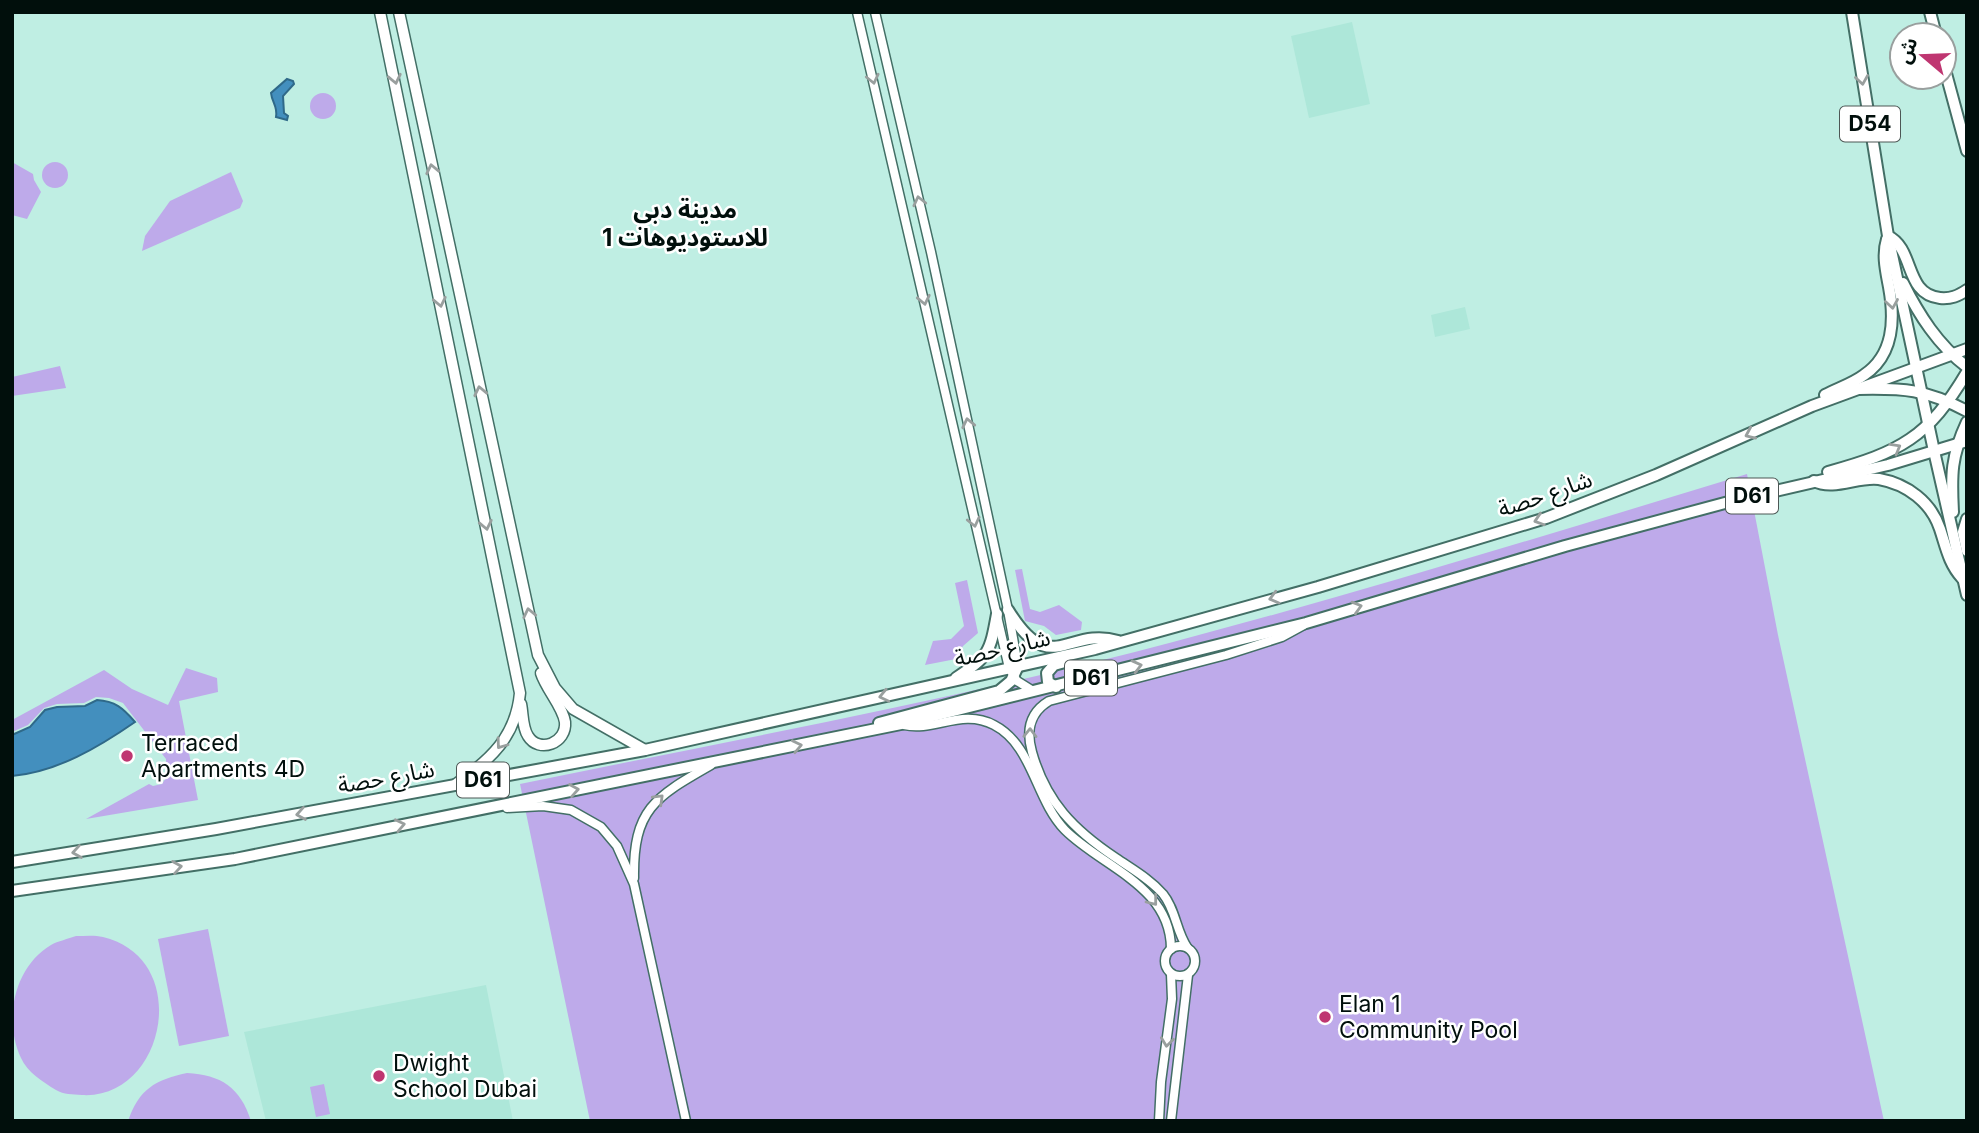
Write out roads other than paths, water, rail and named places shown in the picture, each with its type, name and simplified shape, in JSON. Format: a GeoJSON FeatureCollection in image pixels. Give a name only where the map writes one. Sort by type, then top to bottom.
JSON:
{"type":"FeatureCollection","features":[{"type":"Feature","properties":{"kind":"main road"},"geometry":{"type":"LineString","coordinates":[[380,12],[528,736],[537,744],[550,744],[556,742],[564,732],[564,719],[544,682],[399,12]]}},
{"type":"Feature","properties":{"kind":"main road","name":"D54"},"geometry":{"type":"LineString","coordinates":[[1852,12],[1888,236],[1954,542],[1965,575],[1967,596]]}},
{"type":"Feature","properties":{"kind":"main road"},"geometry":{"type":"LineString","coordinates":[[1951,91],[1967,151]]}},
{"type":"Feature","properties":{"kind":"main road"},"geometry":{"type":"LineString","coordinates":[[1812,406],[1826,394],[1872,369],[1888,343],[1894,312],[1884,253],[1888,236],[1903,249],[1915,282],[1927,293],[1943,298],[1967,290]]}},
{"type":"Feature","properties":{"kind":"main road"},"geometry":{"type":"LineString","coordinates":[[1814,481],[1822,474],[1890,452],[1928,424],[1949,402],[1967,369],[1951,355],[1917,310],[1896,271]]}},
{"type":"Feature","properties":{"kind":"main road","name":"شارع حصة"},"geometry":{"type":"LineString","coordinates":[[12,862],[216,830],[645,750],[951,681],[1013,670],[1095,649],[1318,587],[1546,518],[1656,475],[1812,406],[1967,349]]}},
{"type":"Feature","properties":{"kind":"main road"},"geometry":{"type":"LineString","coordinates":[[1858,389],[1908,389],[1949,402],[1967,411]]}},
{"type":"Feature","properties":{"kind":"main road"},"geometry":{"type":"LineString","coordinates":[[1954,542],[1951,471],[1967,422]]}},
{"type":"Feature","properties":{"kind":"main road","name":"D61"},"geometry":{"type":"LineString","coordinates":[[12,891],[235,859],[901,724],[1306,623],[1565,546],[1814,481],[1888,465],[1962,443]]}},
{"type":"Feature","properties":{"kind":"main road"},"geometry":{"type":"LineString","coordinates":[[1814,481],[1831,485],[1861,478],[1877,479],[1910,491],[1932,510],[1950,560],[1965,575]]}},
{"type":"Feature","properties":{"kind":"main road"},"geometry":{"type":"LineString","coordinates":[[1967,519],[1963,532],[1967,551]]}},
{"type":"Feature","properties":{"kind":"main road"},"geometry":{"type":"LineString","coordinates":[[1009,610],[1025,634],[1042,645],[1059,647],[1101,638],[1120,642]]}},
{"type":"Feature","properties":{"kind":"main road"},"geometry":{"type":"LineString","coordinates":[[951,681],[985,657],[992,643],[996,614]]}},
{"type":"Feature","properties":{"kind":"main road"},"geometry":{"type":"LineString","coordinates":[[1056,687],[1050,684],[1047,677],[1049,668],[1086,656],[1095,649]]}},
{"type":"Feature","properties":{"kind":"main road"},"geometry":{"type":"LineString","coordinates":[[538,655],[555,688],[573,709],[645,750]]}},
{"type":"Feature","properties":{"kind":"main road"},"geometry":{"type":"LineString","coordinates":[[858,733],[891,719],[999,691],[1006,687],[1013,670]]}},
{"type":"Feature","properties":{"kind":"main road"},"geometry":{"type":"LineString","coordinates":[[453,786],[487,761],[500,747],[514,721],[520,693]]}},
{"type":"Feature","properties":{"kind":"street"},"geometry":{"type":"LineString","coordinates":[[857,12],[996,614],[1013,670],[1021,684],[1036,692]]}},
{"type":"Feature","properties":{"kind":"street"},"geometry":{"type":"LineString","coordinates":[[875,12],[931,251],[1009,610],[1013,670]]}},
{"type":"Feature","properties":{"kind":"street"},"geometry":{"type":"LineString","coordinates":[[1187,947],[1174,913],[1163,894],[1148,880],[1076,829],[1059,808],[1033,757],[1028,736],[1030,723],[1035,713],[1049,701],[1226,655],[1288,635],[1306,623]]}},
{"type":"Feature","properties":{"kind":"street"},"geometry":{"type":"LineString","coordinates":[[901,724],[915,727],[973,719],[988,722],[1006,733],[1020,749],[1043,800],[1060,824],[1081,844],[1145,891],[1159,906],[1168,927],[1171,949],[1165,961],[1171,974],[1172,999],[1161,1082],[1159,1121]]}},
{"type":"Feature","properties":{"kind":"street"},"geometry":{"type":"LineString","coordinates":[[634,884],[635,841],[650,808],[667,791],[715,763]]}},
{"type":"Feature","properties":{"kind":"street"},"geometry":{"type":"LineString","coordinates":[[483,808],[552,806],[582,814],[601,827],[617,846],[634,884],[685,1121]]}},
{"type":"Feature","properties":{"kind":"street"},"geometry":{"type":"LineString","coordinates":[[1171,949],[1187,947],[1196,960],[1194,969],[1188,975],[1181,977],[1171,974]]}},
{"type":"Feature","properties":{"kind":"street"},"geometry":{"type":"LineString","coordinates":[[1171,1121],[1188,975]]}},
{"type":"Feature","properties":{"kind":"water"},"geometry":{"type":"Polygon","coordinates":[[[287,79],[294,84],[283,96],[287,120],[276,117],[271,93],[287,79]]]}},
{"type":"Feature","properties":{"kind":"water"},"geometry":{"type":"Polygon","coordinates":[[[97,700],[118,706],[135,722],[77,757],[29,774],[12,776],[12,735],[30,727],[45,710],[85,706],[97,700]]]}},
{"type":"Feature","properties":{"kind":"place","name":"Terraced Apartments 4D"},"geometry":{"type":"Point","coordinates":[127,756]}},
{"type":"Feature","properties":{"kind":"place","name":"Elan 1 Community Pool"},"geometry":{"type":"Point","coordinates":[1325,1017]}},
{"type":"Feature","properties":{"kind":"place","name":"Dwight School Dubai"},"geometry":{"type":"Point","coordinates":[379,1076]}},
{"type":"Feature","properties":{"kind":"district","name":"مدينة دبي للاستوديوهات 1"},"geometry":{"type":"Point","coordinates":[685,224]}}]}
